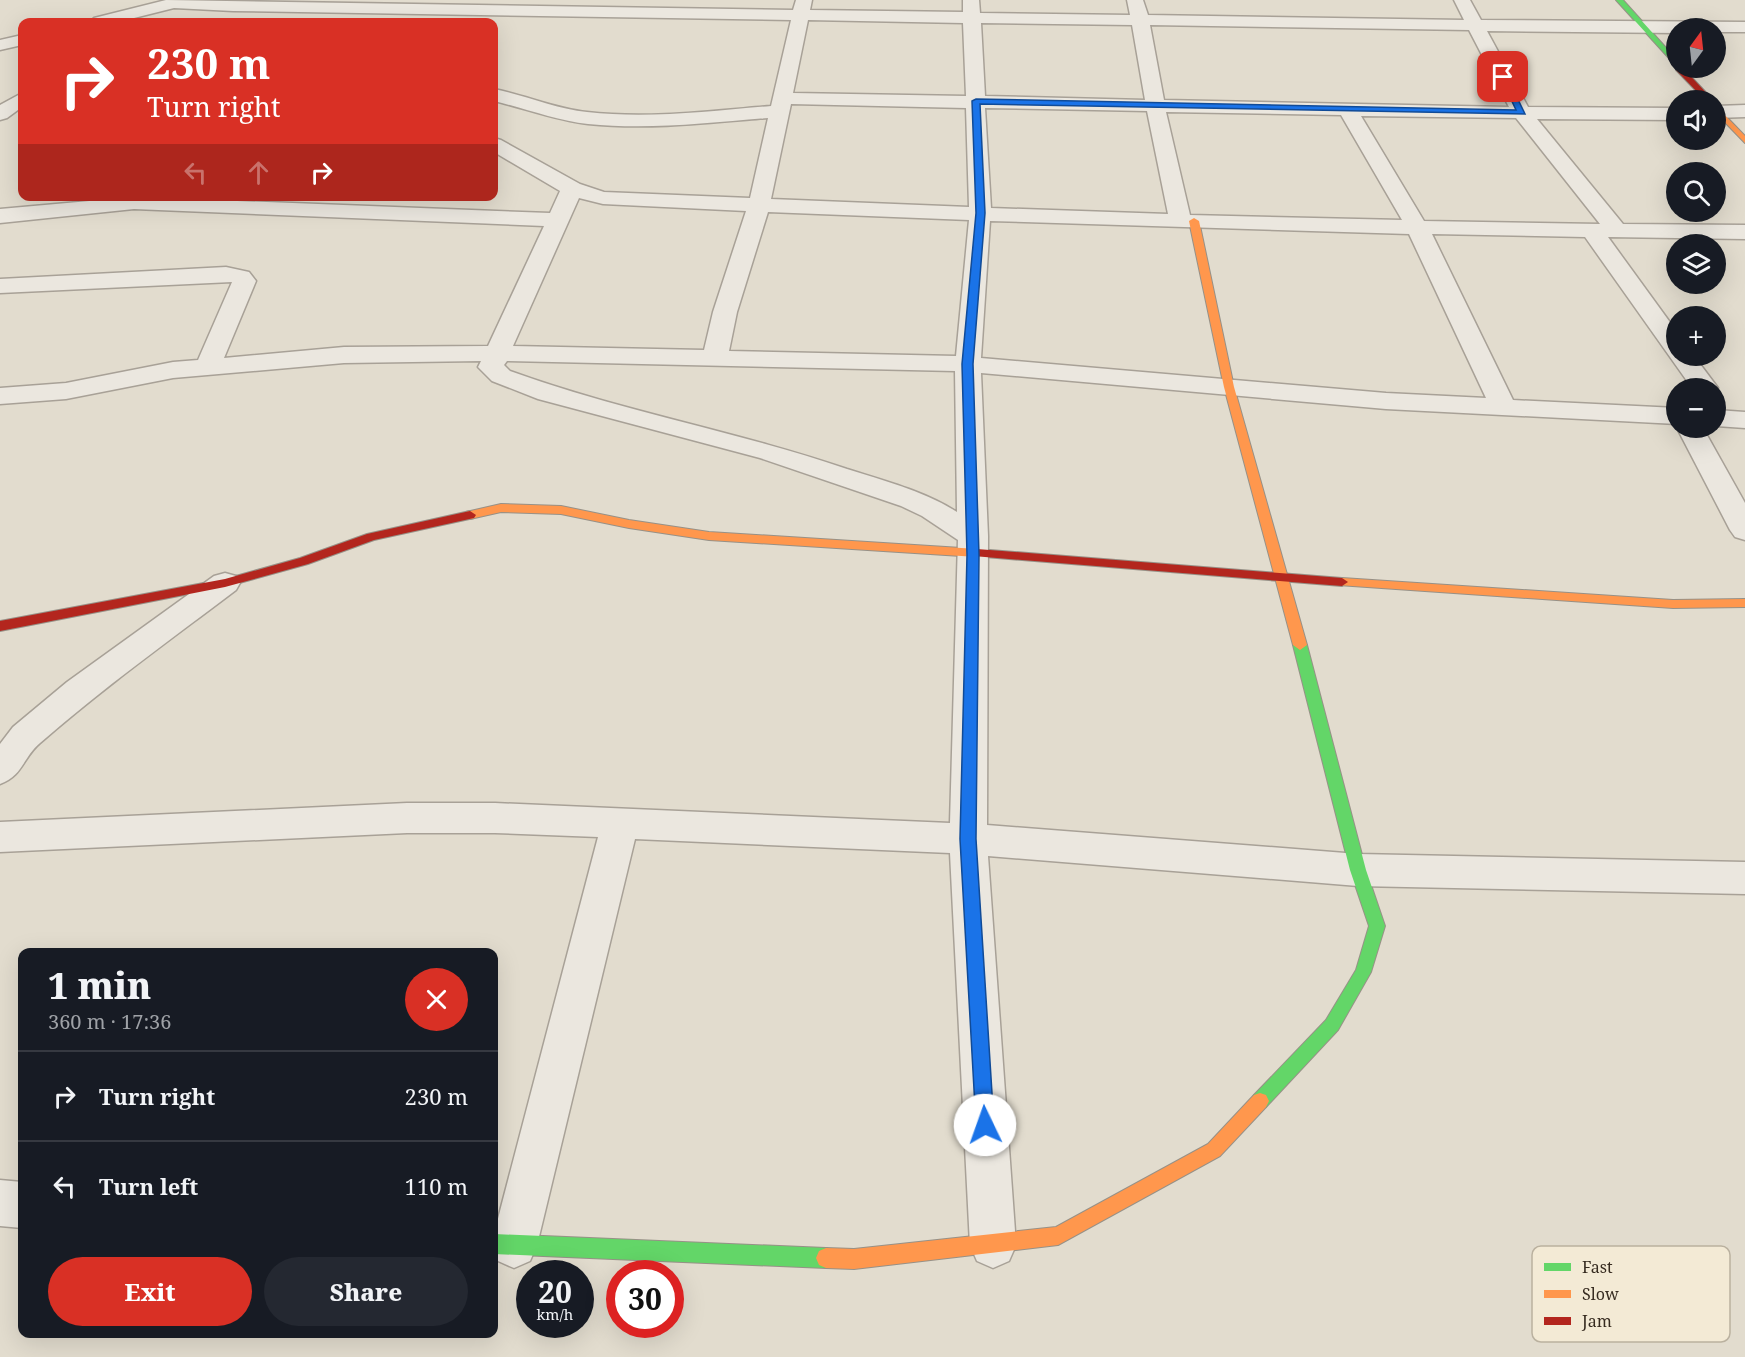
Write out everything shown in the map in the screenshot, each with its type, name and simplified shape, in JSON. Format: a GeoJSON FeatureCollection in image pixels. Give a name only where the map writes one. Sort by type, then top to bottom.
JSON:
{"type":"FeatureCollection","features":[{"type":"Feature","properties":{"kind":"street"},"geometry":{"type":"LineString","coordinates":[[208,4],[232,0]]}},
{"type":"Feature","properties":{"kind":"street"},"geometry":{"type":"LineString","coordinates":[[1462,0],[1522,113],[1617,231]]}},
{"type":"Feature","properties":{"kind":"street"},"geometry":{"type":"LineString","coordinates":[[1619,0],[1666,53]]}},
{"type":"Feature","properties":{"kind":"street"},"geometry":{"type":"LineString","coordinates":[[308,3],[334,18]]}},
{"type":"Feature","properties":{"kind":"street"},"geometry":{"type":"LineString","coordinates":[[114,18],[163,4],[308,3],[1138,9],[1474,25],[1745,27]]}},
{"type":"Feature","properties":{"kind":"street"},"geometry":{"type":"LineString","coordinates":[[142,18],[163,4]]}},
{"type":"Feature","properties":{"kind":"street"},"geometry":{"type":"LineString","coordinates":[[715,358],[725,312],[759,205],[802,7]]}},
{"type":"Feature","properties":{"kind":"street"},"geometry":{"type":"LineString","coordinates":[[970,8],[980,213],[968,364],[973,545],[968,839],[993,1245]]}},
{"type":"Feature","properties":{"kind":"street"},"geometry":{"type":"LineString","coordinates":[[620,825],[504,1244],[854,1259],[1059,1236],[1214,1150],[1332,1025],[1363,972],[1377,926],[1358,870],[1283,578],[1229,387],[1155,105],[1138,9]]}},
{"type":"Feature","properties":{"kind":"street"},"geometry":{"type":"LineString","coordinates":[[0,45],[18,41]]}},
{"type":"Feature","properties":{"kind":"street"},"geometry":{"type":"LineString","coordinates":[[1689,78],[1699,90]]}},
{"type":"Feature","properties":{"kind":"street"},"geometry":{"type":"LineString","coordinates":[[498,96],[585,118],[615,120],[699,117],[781,104],[976,101],[1666,114]]}},
{"type":"Feature","properties":{"kind":"street"},"geometry":{"type":"LineString","coordinates":[[0,114],[18,102]]}},
{"type":"Feature","properties":{"kind":"street"},"geometry":{"type":"LineString","coordinates":[[1347,109],[1417,227],[1503,407]]}},
{"type":"Feature","properties":{"kind":"street"},"geometry":{"type":"LineString","coordinates":[[1726,109],[1745,111]]}},
{"type":"Feature","properties":{"kind":"street"},"geometry":{"type":"LineString","coordinates":[[1726,120],[1745,141]]}},
{"type":"Feature","properties":{"kind":"street"},"geometry":{"type":"LineString","coordinates":[[498,146],[572,189],[603,198],[1187,221],[1592,231],[1745,232]]}},
{"type":"Feature","properties":{"kind":"street"},"geometry":{"type":"LineString","coordinates":[[572,189],[491,367],[501,376],[547,393],[781,455],[910,500],[933,509],[973,545]]}},
{"type":"Feature","properties":{"kind":"street"},"geometry":{"type":"LineString","coordinates":[[0,216],[134,203],[558,220]]}},
{"type":"Feature","properties":{"kind":"street"},"geometry":{"type":"LineString","coordinates":[[1592,231],[1666,335]]}},
{"type":"Feature","properties":{"kind":"street"},"geometry":{"type":"LineString","coordinates":[[0,286],[226,274],[240,278],[244,281],[208,367]]}},
{"type":"Feature","properties":{"kind":"street"},"geometry":{"type":"LineString","coordinates":[[0,396],[66,391],[173,370],[344,355],[498,353],[968,364],[1386,401],[1666,415]]}},
{"type":"Feature","properties":{"kind":"street"},"geometry":{"type":"LineString","coordinates":[[1695,438],[1745,530]]}},
{"type":"Feature","properties":{"kind":"street"},"geometry":{"type":"LineString","coordinates":[[0,626],[225,583],[304,561],[371,537],[501,508],[561,510],[628,524],[708,536],[938,550],[973,545],[1283,578],[1673,604],[1745,603]]}},
{"type":"Feature","properties":{"kind":"street"},"geometry":{"type":"LineString","coordinates":[[0,770],[25,736],[79,691],[225,583]]}},
{"type":"Feature","properties":{"kind":"street"},"geometry":{"type":"LineString","coordinates":[[0,837],[407,818],[495,818],[968,839],[1358,870],[1745,878]]}},
{"type":"Feature","properties":{"kind":"street"},"geometry":{"type":"LineString","coordinates":[[0,1203],[18,1205]]}},
{"type":"Feature","properties":{"kind":"traffic: fast"},"geometry":{"type":"LineString","coordinates":[[1619,0],[1666,53]]}},
{"type":"Feature","properties":{"kind":"traffic: fast"},"geometry":{"type":"LineString","coordinates":[[1260,1101],[1332,1025],[1363,972],[1377,926],[1358,870],[1300,645]]}},
{"type":"Feature","properties":{"kind":"traffic: fast"},"geometry":{"type":"LineString","coordinates":[[498,1244],[826,1258]]}},
{"type":"Feature","properties":{"kind":"traffic: slow"},"geometry":{"type":"LineString","coordinates":[[1726,119],[1745,141]]}},
{"type":"Feature","properties":{"kind":"traffic: slow"},"geometry":{"type":"LineString","coordinates":[[1194,221],[1229,387],[1300,645]]}},
{"type":"Feature","properties":{"kind":"traffic: slow"},"geometry":{"type":"LineString","coordinates":[[470,515],[501,508],[561,510],[629,524],[709,536],[977,553]]}},
{"type":"Feature","properties":{"kind":"traffic: slow"},"geometry":{"type":"LineString","coordinates":[[1342,582],[1673,604],[1745,603]]}},
{"type":"Feature","properties":{"kind":"traffic: slow"},"geometry":{"type":"LineString","coordinates":[[826,1258],[854,1259],[1058,1236],[1214,1150],[1260,1101]]}},
{"type":"Feature","properties":{"kind":"traffic: jam"},"geometry":{"type":"LineString","coordinates":[[1688,78],[1700,90]]}},
{"type":"Feature","properties":{"kind":"traffic: jam"},"geometry":{"type":"LineString","coordinates":[[0,626],[225,583],[304,561],[371,537],[470,515]]}},
{"type":"Feature","properties":{"kind":"traffic: jam"},"geometry":{"type":"LineString","coordinates":[[977,553],[1342,582]]}},
{"type":"Feature","properties":{"kind":"route"},"geometry":{"type":"LineString","coordinates":[[985,1125],[968,839],[973,555],[968,364],[980,213],[976,101],[1522,113],[1503,77]]}}]}
